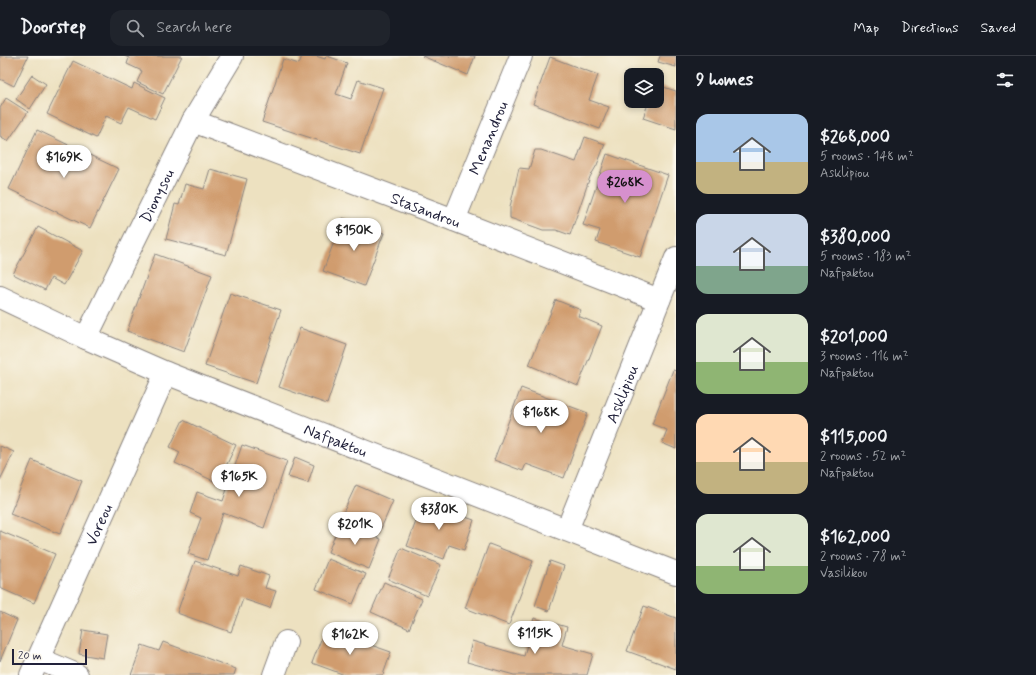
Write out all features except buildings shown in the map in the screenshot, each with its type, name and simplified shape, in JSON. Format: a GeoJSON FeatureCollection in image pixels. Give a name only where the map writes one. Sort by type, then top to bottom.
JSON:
{"type":"FeatureCollection","features":[{"type":"Feature","properties":{"kind":"street","name":"Dionysou"},"geometry":{"type":"LineString","coordinates":[[86,338],[193,120],[232,56]]}},
{"type":"Feature","properties":{"kind":"street","name":"Menandrou"},"geometry":{"type":"LineString","coordinates":[[454,220],[521,56]]}},
{"type":"Feature","properties":{"kind":"street","name":"Stasandrou"},"geometry":{"type":"LineString","coordinates":[[193,120],[659,300]]}},
{"type":"Feature","properties":{"kind":"street","name":"Asklipiou"},"geometry":{"type":"LineString","coordinates":[[567,530],[676,258]]}},
{"type":"Feature","properties":{"kind":"street","name":"Nafpaktou"},"geometry":{"type":"LineString","coordinates":[[0,297],[86,338],[166,373],[676,573]]}},
{"type":"Feature","properties":{"kind":"street","name":"Voreou"},"geometry":{"type":"LineString","coordinates":[[35,667],[166,373]]}},
{"type":"Feature","properties":{"kind":"street"},"geometry":{"type":"LineString","coordinates":[[274,675],[286,642]]}},
{"type":"Feature","properties":{"kind":"street"},"geometry":{"type":"LineString","coordinates":[[35,667],[77,675]]}}]}
